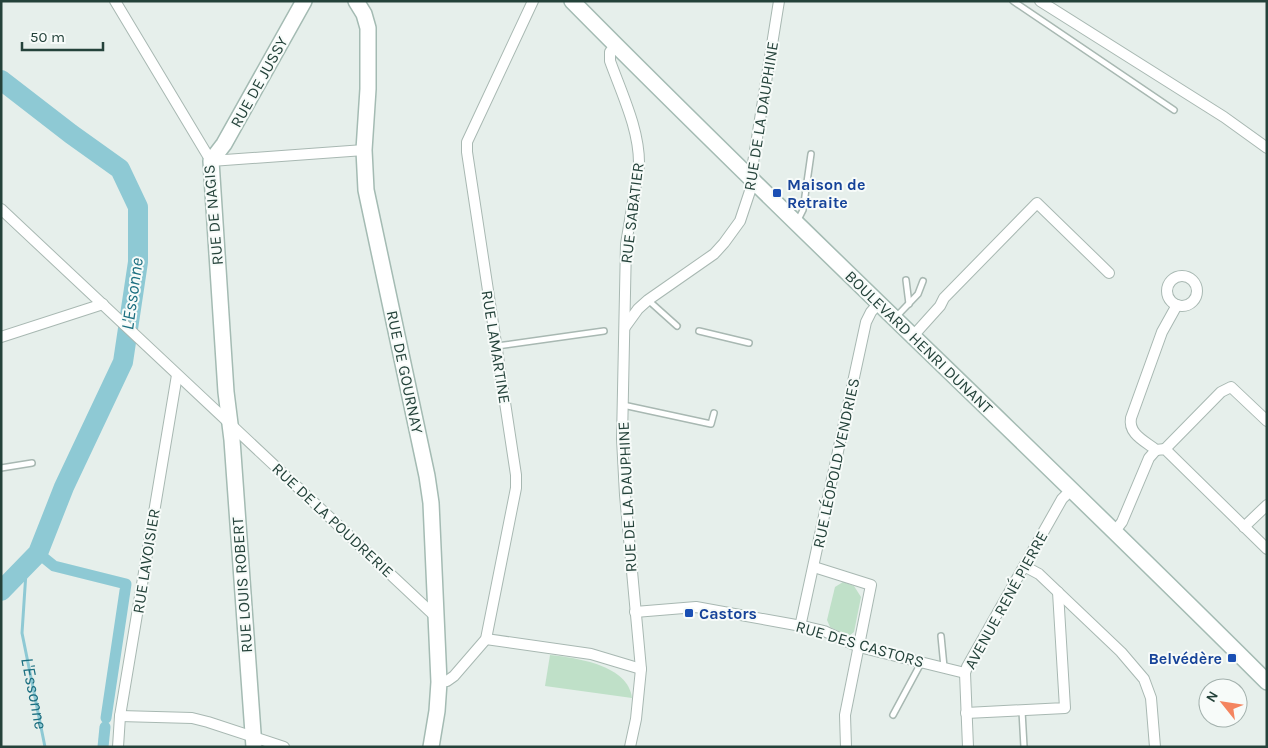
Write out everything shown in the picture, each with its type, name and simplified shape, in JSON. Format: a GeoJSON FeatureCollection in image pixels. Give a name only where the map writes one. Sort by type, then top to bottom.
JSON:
{"type":"FeatureCollection","features":[{"type":"Feature","properties":{"kind":"street","name":"RUE DE NAGIS"},"geometry":{"type":"LineString","coordinates":[[115,1],[211,161],[230,424]]}},
{"type":"Feature","properties":{"kind":"street","name":"RUE DE JUSSY"},"geometry":{"type":"LineString","coordinates":[[211,161],[224,144],[304,1]]}},
{"type":"Feature","properties":{"kind":"street","name":"RUE DE GOURNAY"},"geometry":{"type":"LineString","coordinates":[[356,1],[364,14],[368,28],[368,89],[364,150],[366,190],[427,476],[431,503],[438,682],[438,711],[431,747]]}},
{"type":"Feature","properties":{"kind":"street","name":"RUE LAMARTINE"},"geometry":{"type":"LineString","coordinates":[[438,682],[448,681],[454,676],[486,639],[516,488],[516,475],[467,142],[533,1]]}},
{"type":"Feature","properties":{"kind":"street","name":"BOULEVARD HENRI DUNANT"},"geometry":{"type":"LineString","coordinates":[[572,1],[1267,682]]}},
{"type":"Feature","properties":{"kind":"street","name":"RUE DE LA DAUPHINE"},"geometry":{"type":"LineString","coordinates":[[630,747],[636,719],[641,669],[622,466],[626,327],[648,300],[714,254],[734,231],[744,210],[750,191],[779,1]]}},
{"type":"Feature","properties":{"kind":"street"},"geometry":{"type":"LineString","coordinates":[[1040,1],[1224,117],[1267,148]]}},
{"type":"Feature","properties":{"kind":"street","name":"RUE SABATIER"},"geometry":{"type":"LineString","coordinates":[[616,45],[610,52],[610,61],[640,155],[626,244],[624,304],[626,327]]}},
{"type":"Feature","properties":{"kind":"street"},"geometry":{"type":"LineString","coordinates":[[211,161],[364,150]]}},
{"type":"Feature","properties":{"kind":"street"},"geometry":{"type":"LineString","coordinates":[[913,336],[940,306],[944,298],[1038,203],[1109,273]]}},
{"type":"Feature","properties":{"kind":"street","name":"RUE DE LA POUDRERIE"},"geometry":{"type":"LineString","coordinates":[[1,209],[436,617]]}},
{"type":"Feature","properties":{"kind":"street","name":"RUE LÉOPOLD VENDRIES"},"geometry":{"type":"LineString","coordinates":[[800,626],[866,322],[871,312],[879,303]]}},
{"type":"Feature","properties":{"kind":"street"},"geometry":{"type":"LineString","coordinates":[[1,337],[103,304]]}},
{"type":"Feature","properties":{"kind":"street"},"geometry":{"type":"LineString","coordinates":[[1177,305],[1162,332],[1130,425],[1135,434],[1160,450],[1267,549]]}},
{"type":"Feature","properties":{"kind":"street","name":"RUE LAVOISIER"},"geometry":{"type":"LineString","coordinates":[[118,747],[120,716],[177,375]]}},
{"type":"Feature","properties":{"kind":"street"},"geometry":{"type":"LineString","coordinates":[[1115,531],[1122,522],[1149,458],[1160,450],[1221,392],[1231,387],[1267,421]]}},
{"type":"Feature","properties":{"kind":"street","name":"RUE LOUIS ROBERT"},"geometry":{"type":"LineString","coordinates":[[230,424],[253,742]]}},
{"type":"Feature","properties":{"kind":"street","name":"AVENUE RENÉ PIERRE"},"geometry":{"type":"LineString","coordinates":[[968,747],[965,673],[1062,499],[1071,490]]}},
{"type":"Feature","properties":{"kind":"street"},"geometry":{"type":"LineString","coordinates":[[1244,527],[1267,505]]}},
{"type":"Feature","properties":{"kind":"street"},"geometry":{"type":"LineString","coordinates":[[1024,566],[1039,574],[1121,652],[1144,679],[1152,698],[1155,747]]}},
{"type":"Feature","properties":{"kind":"street"},"geometry":{"type":"LineString","coordinates":[[814,567],[871,585],[845,716],[846,747]]}},
{"type":"Feature","properties":{"kind":"street"},"geometry":{"type":"LineString","coordinates":[[966,713],[1065,708],[1058,592]]}},
{"type":"Feature","properties":{"kind":"street","name":"RUE DES CASTORS"},"geometry":{"type":"LineString","coordinates":[[635,612],[696,607],[800,626],[824,631],[860,647],[965,673]]}},
{"type":"Feature","properties":{"kind":"street"},"geometry":{"type":"LineString","coordinates":[[486,639],[591,654],[641,669]]}},
{"type":"Feature","properties":{"kind":"street"},"geometry":{"type":"LineString","coordinates":[[120,716],[192,718],[208,722],[253,742],[284,747]]}},
{"type":"Feature","properties":{"kind":"lane"},"geometry":{"type":"LineString","coordinates":[[1013,1],[1174,110]]}},
{"type":"Feature","properties":{"kind":"lane"},"geometry":{"type":"LineString","coordinates":[[796,222],[804,210],[811,154]]}},
{"type":"Feature","properties":{"kind":"lane"},"geometry":{"type":"LineString","coordinates":[[906,280],[909,304]]}},
{"type":"Feature","properties":{"kind":"lane"},"geometry":{"type":"LineString","coordinates":[[894,318],[918,294],[923,281]]}},
{"type":"Feature","properties":{"kind":"lane"},"geometry":{"type":"LineString","coordinates":[[648,300],[677,326]]}},
{"type":"Feature","properties":{"kind":"lane"},"geometry":{"type":"LineString","coordinates":[[496,346],[604,331]]}},
{"type":"Feature","properties":{"kind":"lane"},"geometry":{"type":"LineString","coordinates":[[699,331],[749,343]]}},
{"type":"Feature","properties":{"kind":"lane"},"geometry":{"type":"LineString","coordinates":[[623,405],[711,424],[714,413]]}},
{"type":"Feature","properties":{"kind":"lane"},"geometry":{"type":"LineString","coordinates":[[1,468],[32,462]]}},
{"type":"Feature","properties":{"kind":"lane"},"geometry":{"type":"LineString","coordinates":[[941,636],[944,668]]}},
{"type":"Feature","properties":{"kind":"lane"},"geometry":{"type":"LineString","coordinates":[[893,715],[922,662]]}},
{"type":"Feature","properties":{"kind":"lane"},"geometry":{"type":"LineString","coordinates":[[1022,710],[1024,747]]}},
{"type":"Feature","properties":{"kind":"green space"},"geometry":{"type":"Polygon","coordinates":[[[843,582],[854,586],[861,597],[854,632],[849,636],[830,627],[827,620],[835,587],[843,582]]]}},
{"type":"Feature","properties":{"kind":"green space"},"geometry":{"type":"Polygon","coordinates":[[[550,655],[574,658],[600,665],[621,678],[628,687],[632,698],[545,686],[550,655]]]}},
{"type":"Feature","properties":{"kind":"waterway","name":"L'Essonne"},"geometry":{"type":"LineString","coordinates":[[1,80],[120,169],[138,207],[138,262],[123,362],[64,487],[38,553],[1,591]]}},
{"type":"Feature","properties":{"kind":"waterway","name":"L'Essonne"},"geometry":{"type":"LineString","coordinates":[[38,553],[26,572],[22,633],[45,747]]}},
{"type":"Feature","properties":{"kind":"waterway","name":"L'Essonne"},"geometry":{"type":"LineString","coordinates":[[38,553],[54,566],[126,584],[106,718]]}},
{"type":"Feature","properties":{"kind":"waterway","name":"L'Essonne"},"geometry":{"type":"LineString","coordinates":[[103,747],[105,727]]}},
{"type":"Feature","properties":{"kind":"place","name":"Maison de Retraite"},"geometry":{"type":"Point","coordinates":[777,193]}},
{"type":"Feature","properties":{"kind":"place","name":"Castors"},"geometry":{"type":"Point","coordinates":[689,613]}},
{"type":"Feature","properties":{"kind":"place","name":"Belvédère"},"geometry":{"type":"Point","coordinates":[1232,658]}}]}
